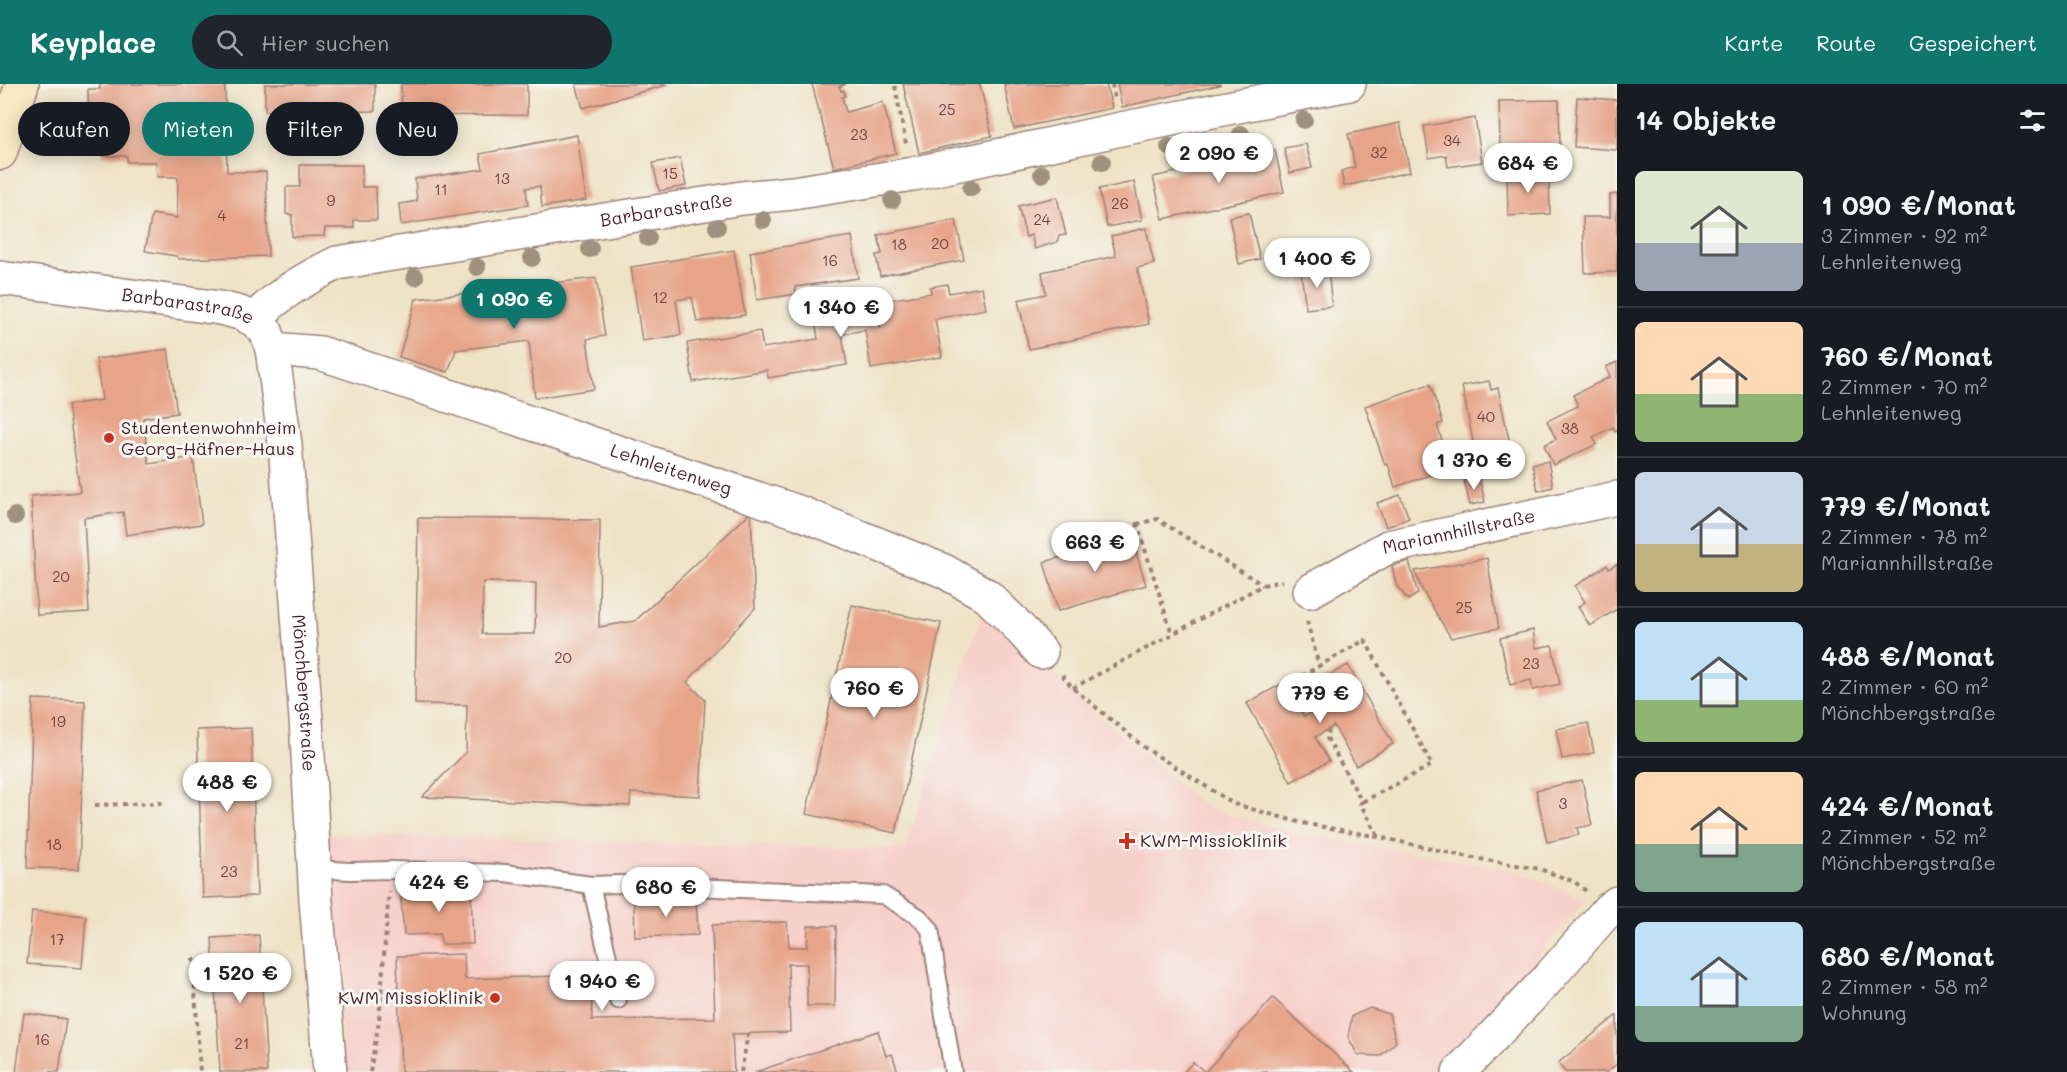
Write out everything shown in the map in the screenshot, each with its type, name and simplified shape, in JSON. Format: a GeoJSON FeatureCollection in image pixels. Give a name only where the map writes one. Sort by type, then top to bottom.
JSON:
{"type":"FeatureCollection","features":[{"type":"Feature","properties":{"kind":"street"},"geometry":{"type":"LineString","coordinates":[[0,153],[22,84]]}},
{"type":"Feature","properties":{"kind":"street","name":"Barbarastraße"},"geometry":{"type":"LineString","coordinates":[[0,278],[220,308],[240,313],[254,320],[269,303],[299,282],[337,263],[742,198],[794,193],[913,174],[1121,129],[1348,84]]}},
{"type":"Feature","properties":{"kind":"street","name":"Mönchbergstraße"},"geometry":{"type":"LineString","coordinates":[[254,320],[266,332],[272,349],[285,444],[330,1072]]}},
{"type":"Feature","properties":{"kind":"street","name":"Lehnleitenweg"},"geometry":{"type":"LineString","coordinates":[[272,349],[320,353],[798,512],[944,571],[986,595],[1041,652]]}},
{"type":"Feature","properties":{"kind":"street","name":"Mariannhillstraße"},"geometry":{"type":"LineString","coordinates":[[1310,591],[1388,547],[1617,498]]}},
{"type":"Feature","properties":{"kind":"street"},"geometry":{"type":"LineString","coordinates":[[1459,1072],[1617,903]]}},
{"type":"Feature","properties":{"kind":"lane"},"geometry":{"type":"LineString","coordinates":[[314,869],[505,873],[591,885],[620,884],[883,895],[919,917],[930,929],[953,1072]]}},
{"type":"Feature","properties":{"kind":"lane"},"geometry":{"type":"LineString","coordinates":[[591,885],[618,1000]]}},
{"type":"Feature","properties":{"kind":"path"},"geometry":{"type":"LineString","coordinates":[[1112,84],[1116,104]]}},
{"type":"Feature","properties":{"kind":"path"},"geometry":{"type":"LineString","coordinates":[[895,86],[908,152]]}},
{"type":"Feature","properties":{"kind":"path"},"geometry":{"type":"LineString","coordinates":[[1086,547],[1083,540],[1157,519],[1263,585]]}},
{"type":"Feature","properties":{"kind":"path"},"geometry":{"type":"LineString","coordinates":[[1137,524],[1172,634]]}},
{"type":"Feature","properties":{"kind":"path"},"geometry":{"type":"LineString","coordinates":[[1319,666],[1307,621],[1310,591],[1293,580],[1263,585],[1073,688],[1145,748],[1234,804],[1302,823],[1468,857],[1540,869],[1575,882]]}},
{"type":"Feature","properties":{"kind":"path"},"geometry":{"type":"LineString","coordinates":[[1312,712],[1294,680],[1365,640],[1432,765],[1362,802]]}},
{"type":"Feature","properties":{"kind":"path"},"geometry":{"type":"LineString","coordinates":[[1329,729],[1327,738],[1379,837]]}},
{"type":"Feature","properties":{"kind":"path"},"geometry":{"type":"LineString","coordinates":[[95,804],[166,803]]}},
{"type":"Feature","properties":{"kind":"path"},"geometry":{"type":"LineString","coordinates":[[370,1072],[379,1021],[391,870]]}},
{"type":"Feature","properties":{"kind":"path"},"geometry":{"type":"LineString","coordinates":[[193,957],[200,1072]]}},
{"type":"Feature","properties":{"kind":"path"},"geometry":{"type":"LineString","coordinates":[[741,1072],[748,1034]]}},
{"type":"Feature","properties":{"kind":"shaded area","name":"KWM-Missioklinik"},"geometry":{"type":"Polygon","coordinates":[[[985,602],[1089,708],[1208,809],[1292,832],[1513,870],[1587,899],[1438,1072],[346,1072],[320,834],[905,849],[985,602]]]}},
{"type":"Feature","properties":{"kind":"building"},"geometry":{"type":"Polygon","coordinates":[[[100,84],[225,84],[225,102],[142,102],[142,156],[227,156],[227,172],[266,172],[268,256],[179,259],[176,256],[145,251],[152,214],[177,218],[178,177],[157,177],[156,162],[127,162],[127,156],[130,156],[130,102],[88,102],[88,89],[100,89],[100,84]]]}},
{"type":"Feature","properties":{"kind":"building"},"geometry":{"type":"Polygon","coordinates":[[[265,84],[375,84],[375,111],[364,111],[364,102],[266,102],[265,111],[265,84]]]}},
{"type":"Feature","properties":{"kind":"building"},"geometry":{"type":"Polygon","coordinates":[[[401,84],[527,84],[527,115],[458,116],[458,102],[402,102],[401,84]]]}},
{"type":"Feature","properties":{"kind":"building"},"geometry":{"type":"Polygon","coordinates":[[[576,84],[665,84],[666,85],[583,108],[576,84]]]}},
{"type":"Feature","properties":{"kind":"building"},"geometry":{"type":"Polygon","coordinates":[[[812,84],[846,84],[839,87],[841,91],[844,90],[845,96],[842,97],[846,112],[883,102],[896,153],[834,168],[812,84]]]}},
{"type":"Feature","properties":{"kind":"building"},"geometry":{"type":"Polygon","coordinates":[[[903,84],[980,84],[992,136],[919,153],[903,84]]]}},
{"type":"Feature","properties":{"kind":"building"},"geometry":{"type":"Polygon","coordinates":[[[1004,84],[1106,84],[1112,108],[1014,129],[1004,84]]]}},
{"type":"Feature","properties":{"kind":"building"},"geometry":{"type":"Polygon","coordinates":[[[1117,84],[1220,84],[1220,85],[1122,107],[1117,84]]]}},
{"type":"Feature","properties":{"kind":"building"},"geometry":{"type":"Polygon","coordinates":[[[1577,97],[1617,100],[1617,150],[1574,147],[1577,97]]]}},
{"type":"Feature","properties":{"kind":"building"},"geometry":{"type":"Polygon","coordinates":[[[1559,100],[1560,147],[1500,148],[1499,101],[1559,100]]]}},
{"type":"Feature","properties":{"kind":"building"},"geometry":{"type":"Polygon","coordinates":[[[1475,118],[1482,162],[1448,167],[1446,155],[1429,158],[1424,126],[1475,118]]]}},
{"type":"Feature","properties":{"kind":"building"},"geometry":{"type":"Polygon","coordinates":[[[1400,123],[1410,172],[1344,186],[1341,171],[1355,167],[1348,134],[1400,123]]]}},
{"type":"Feature","properties":{"kind":"building"},"geometry":{"type":"Polygon","coordinates":[[[577,135],[586,200],[542,207],[540,186],[526,188],[528,205],[401,225],[399,204],[417,201],[415,179],[483,169],[480,154],[577,135]]]}},
{"type":"Feature","properties":{"kind":"building"},"geometry":{"type":"Polygon","coordinates":[[[1306,144],[1312,168],[1290,173],[1284,148],[1306,144]]]}},
{"type":"Feature","properties":{"kind":"building"},"geometry":{"type":"Polygon","coordinates":[[[1275,150],[1284,192],[1163,219],[1153,177],[1275,150]]]}},
{"type":"Feature","properties":{"kind":"building"},"geometry":{"type":"Polygon","coordinates":[[[680,158],[686,186],[659,191],[653,163],[680,158]]]}},
{"type":"Feature","properties":{"kind":"building"},"geometry":{"type":"Polygon","coordinates":[[[300,165],[362,165],[362,187],[376,187],[377,220],[354,220],[354,228],[325,228],[324,236],[292,237],[292,215],[286,214],[286,187],[300,187],[300,165]]]}},
{"type":"Feature","properties":{"kind":"building"},"geometry":{"type":"Polygon","coordinates":[[[1549,172],[1550,214],[1508,216],[1507,173],[1549,172]]]}},
{"type":"Feature","properties":{"kind":"building"},"geometry":{"type":"Polygon","coordinates":[[[1134,182],[1142,220],[1107,227],[1099,189],[1134,182]]]}},
{"type":"Feature","properties":{"kind":"building"},"geometry":{"type":"Polygon","coordinates":[[[1617,194],[1617,272],[1585,273],[1583,217],[1610,217],[1610,195],[1617,194]]]}},
{"type":"Feature","properties":{"kind":"building"},"geometry":{"type":"Polygon","coordinates":[[[1057,197],[1066,235],[1059,236],[1057,242],[1035,249],[1031,235],[1026,237],[1018,206],[1057,197]]]}},
{"type":"Feature","properties":{"kind":"building"},"geometry":{"type":"Polygon","coordinates":[[[1249,213],[1260,259],[1239,264],[1229,217],[1249,213]]]}},
{"type":"Feature","properties":{"kind":"building"},"geometry":{"type":"Polygon","coordinates":[[[956,220],[964,260],[880,276],[876,255],[882,254],[878,235],[956,220]]]}},
{"type":"Feature","properties":{"kind":"building"},"geometry":{"type":"Polygon","coordinates":[[[1146,228],[1154,264],[1137,268],[1149,324],[1029,349],[1018,300],[1046,294],[1042,272],[1116,256],[1111,236],[1146,228]]]}},
{"type":"Feature","properties":{"kind":"building"},"geometry":{"type":"Polygon","coordinates":[[[852,236],[858,278],[795,287],[796,294],[757,300],[750,252],[852,236]]]}},
{"type":"Feature","properties":{"kind":"building"},"geometry":{"type":"Polygon","coordinates":[[[734,250],[745,315],[697,322],[692,297],[676,300],[681,335],[642,341],[631,267],[734,250]]]}},
{"type":"Feature","properties":{"kind":"building"},"geometry":{"type":"Polygon","coordinates":[[[1328,270],[1332,306],[1306,309],[1301,273],[1328,270]]]}},
{"type":"Feature","properties":{"kind":"building"},"geometry":{"type":"Polygon","coordinates":[[[596,278],[605,336],[587,339],[594,389],[535,398],[529,341],[456,350],[448,372],[399,357],[416,299],[596,278]]]}},
{"type":"Feature","properties":{"kind":"building"},"geometry":{"type":"Polygon","coordinates":[[[947,284],[949,293],[982,287],[986,309],[935,319],[942,357],[871,369],[865,330],[842,334],[847,365],[768,378],[767,370],[693,382],[687,343],[760,331],[763,348],[818,339],[814,311],[874,300],[879,328],[881,328],[877,302],[931,293],[930,287],[947,284]]]}},
{"type":"Feature","properties":{"kind":"building","name":"Studentenwohnheim Georg-Häfner-Haus"},"geometry":{"type":"Polygon","coordinates":[[[168,349],[177,413],[143,418],[149,464],[193,457],[202,524],[126,535],[123,512],[84,518],[89,612],[37,615],[31,496],[80,492],[68,405],[102,400],[96,359],[168,349]]]}},
{"type":"Feature","properties":{"kind":"building"},"geometry":{"type":"Polygon","coordinates":[[[1617,362],[1617,430],[1615,431],[1613,427],[1593,437],[1597,444],[1553,465],[1544,445],[1556,439],[1547,421],[1578,406],[1573,395],[1610,377],[1606,367],[1617,362]]]}},
{"type":"Feature","properties":{"kind":"building"},"geometry":{"type":"Polygon","coordinates":[[[1489,381],[1491,390],[1498,388],[1510,444],[1475,452],[1462,386],[1489,381]]]}},
{"type":"Feature","properties":{"kind":"building"},"geometry":{"type":"Polygon","coordinates":[[[1430,384],[1443,423],[1437,425],[1451,468],[1395,487],[1365,406],[1430,384]]]}},
{"type":"Feature","properties":{"kind":"building"},"geometry":{"type":"Polygon","coordinates":[[[1548,461],[1553,487],[1538,491],[1532,464],[1548,461]]]}},
{"type":"Feature","properties":{"kind":"building"},"geometry":{"type":"Polygon","coordinates":[[[1479,477],[1485,502],[1470,505],[1464,480],[1479,477]]]}},
{"type":"Feature","properties":{"kind":"building"},"geometry":{"type":"Polygon","coordinates":[[[1400,495],[1409,518],[1386,527],[1377,503],[1400,495]]]}},
{"type":"Feature","properties":{"kind":"building"},"geometry":{"type":"Polygon","coordinates":[[[751,512],[755,608],[687,682],[705,700],[700,796],[631,793],[630,806],[422,797],[466,752],[467,705],[415,704],[418,518],[600,520],[599,627],[635,621],[751,512]],[[483,582],[482,634],[535,634],[536,583],[483,582]]]}},
{"type":"Feature","properties":{"kind":"building"},"geometry":{"type":"Polygon","coordinates":[[[1131,536],[1146,585],[1058,611],[1044,562],[1079,552],[1078,549],[1094,544],[1095,547],[1131,536]]]}},
{"type":"Feature","properties":{"kind":"building"},"geometry":{"type":"Polygon","coordinates":[[[1487,558],[1499,628],[1451,638],[1421,588],[1415,571],[1487,558]]]}},
{"type":"Feature","properties":{"kind":"building"},"geometry":{"type":"Polygon","coordinates":[[[1409,561],[1418,594],[1408,600],[1396,585],[1392,566],[1409,561]]]}},
{"type":"Feature","properties":{"kind":"building"},"geometry":{"type":"Polygon","coordinates":[[[1617,564],[1617,609],[1590,626],[1578,607],[1585,602],[1575,586],[1607,565],[1609,569],[1617,564]]]}},
{"type":"Feature","properties":{"kind":"building"},"geometry":{"type":"Polygon","coordinates":[[[852,605],[941,623],[896,833],[806,814],[852,605]]]}},
{"type":"Feature","properties":{"kind":"building"},"geometry":{"type":"Polygon","coordinates":[[[1533,630],[1536,648],[1552,645],[1560,684],[1533,690],[1531,680],[1510,685],[1500,638],[1533,630]]]}},
{"type":"Feature","properties":{"kind":"building"},"geometry":{"type":"Polygon","coordinates":[[[1348,665],[1393,744],[1356,766],[1334,726],[1315,737],[1329,761],[1291,782],[1247,703],[1285,682],[1304,717],[1323,706],[1312,685],[1348,665]]]}},
{"type":"Feature","properties":{"kind":"building"},"geometry":{"type":"Polygon","coordinates":[[[33,699],[85,701],[79,869],[27,868],[33,699]]]}},
{"type":"Feature","properties":{"kind":"building"},"geometry":{"type":"Polygon","coordinates":[[[1588,723],[1594,753],[1562,759],[1556,729],[1588,723]]]}},
{"type":"Feature","properties":{"kind":"building"},"geometry":{"type":"Polygon","coordinates":[[[251,728],[257,896],[203,898],[197,730],[251,728]]]}},
{"type":"Feature","properties":{"kind":"building"},"geometry":{"type":"Polygon","coordinates":[[[1582,780],[1592,825],[1577,828],[1579,835],[1547,842],[1536,790],[1582,780]]]}},
{"type":"Feature","properties":{"kind":"building"},"geometry":{"type":"Polygon","coordinates":[[[471,887],[473,944],[442,944],[439,934],[404,935],[400,888],[471,887]]]}},
{"type":"Feature","properties":{"kind":"building"},"geometry":{"type":"Polygon","coordinates":[[[696,898],[698,935],[635,937],[634,901],[696,898]]]}},
{"type":"Feature","properties":{"kind":"building"},"geometry":{"type":"Polygon","coordinates":[[[32,911],[86,916],[82,968],[27,964],[32,911]]]}},
{"type":"Feature","properties":{"kind":"building","name":"KWM Missioklinik"},"geometry":{"type":"Polygon","coordinates":[[[787,922],[789,947],[807,947],[808,926],[836,926],[835,1006],[807,1006],[807,964],[788,964],[790,1032],[732,1034],[734,1072],[401,1072],[397,956],[464,954],[465,979],[591,975],[592,1020],[715,1018],[712,925],[787,922]]]}},
{"type":"Feature","properties":{"kind":"building"},"geometry":{"type":"Polygon","coordinates":[[[259,935],[267,1072],[220,1072],[212,938],[259,935]]]}},
{"type":"Feature","properties":{"kind":"building"},"geometry":{"type":"Polygon","coordinates":[[[1273,998],[1354,1072],[1205,1072],[1273,998]]]}},
{"type":"Feature","properties":{"kind":"building"},"geometry":{"type":"Polygon","coordinates":[[[1370,1008],[1389,1014],[1396,1042],[1380,1056],[1358,1055],[1348,1037],[1352,1016],[1370,1008]]]}},
{"type":"Feature","properties":{"kind":"building"},"geometry":{"type":"Polygon","coordinates":[[[24,1013],[66,1019],[59,1072],[16,1072],[24,1013]]]}},
{"type":"Feature","properties":{"kind":"building"},"geometry":{"type":"Polygon","coordinates":[[[1617,1015],[1617,1064],[1607,1072],[1565,1072],[1558,1063],[1617,1015]]]}},
{"type":"Feature","properties":{"kind":"building"},"geometry":{"type":"Polygon","coordinates":[[[878,1031],[886,1056],[892,1054],[898,1072],[755,1072],[878,1031]]]}},
{"type":"Feature","properties":{"kind":"building"},"geometry":{"type":"Polygon","coordinates":[[[1193,1062],[1205,1072],[1184,1072],[1193,1062]]]}},
{"type":"Feature","properties":{"kind":"place","name":"Studentenwohnheim Georg-Häfner-Haus"},"geometry":{"type":"Point","coordinates":[109,438]}},
{"type":"Feature","properties":{"kind":"place","name":"KWM-Missioklinik"},"geometry":{"type":"Point","coordinates":[1127,841]}},
{"type":"Feature","properties":{"kind":"place","name":"KWM Missioklinik"},"geometry":{"type":"Point","coordinates":[495,998]}}]}
